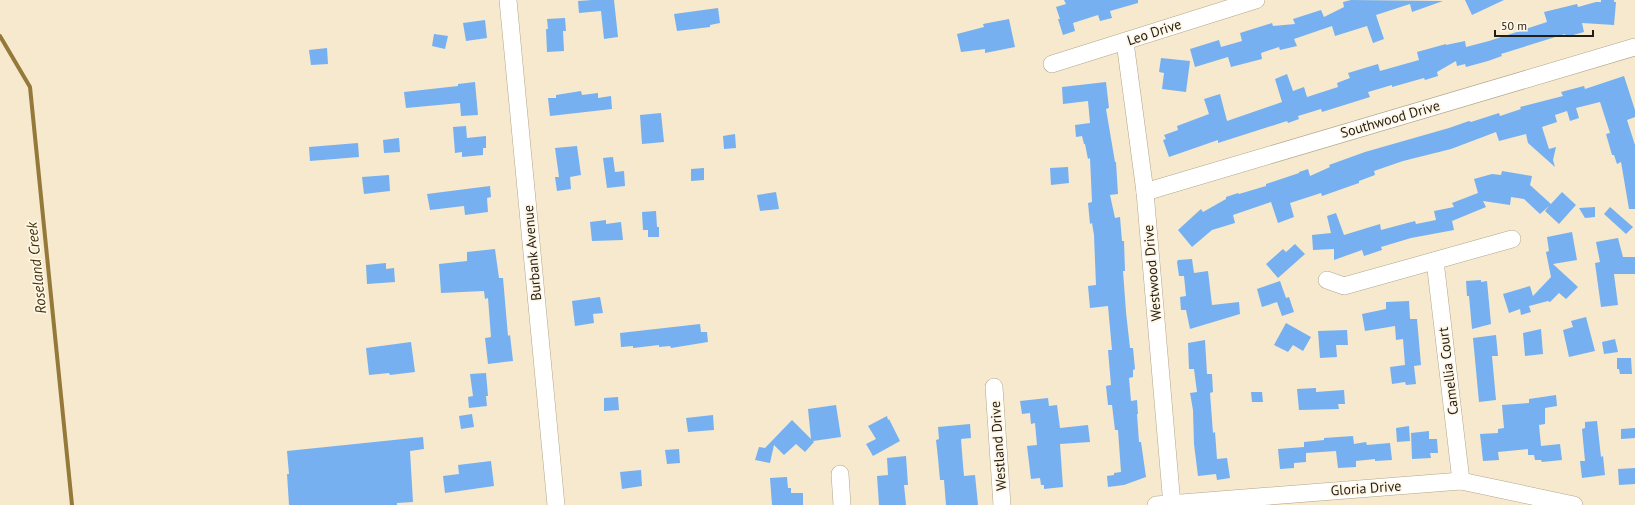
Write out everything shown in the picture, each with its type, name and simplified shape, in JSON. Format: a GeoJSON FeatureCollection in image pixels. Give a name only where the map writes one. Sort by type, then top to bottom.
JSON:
{"type":"FeatureCollection","features":[{"type":"Feature","properties":{"kind":"street","name":"Burbank Avenue"},"geometry":{"type":"LineString","coordinates":[[508,0],[556,505]]}},
{"type":"Feature","properties":{"kind":"street","name":"Leo Drive"},"geometry":{"type":"LineString","coordinates":[[1052,64],[1256,0]]}},
{"type":"Feature","properties":{"kind":"street","name":"Westwood Drive"},"geometry":{"type":"LineString","coordinates":[[1124,42],[1145,192],[1166,504]]}},
{"type":"Feature","properties":{"kind":"street","name":"Southwood Drive"},"geometry":{"type":"LineString","coordinates":[[1145,192],[1635,47]]}},
{"type":"Feature","properties":{"kind":"street"},"geometry":{"type":"LineString","coordinates":[[1327,280],[1344,286],[1512,239]]}},
{"type":"Feature","properties":{"kind":"street","name":"Camellia Court"},"geometry":{"type":"LineString","coordinates":[[1436,261],[1461,481]]}},
{"type":"Feature","properties":{"kind":"street","name":"Westland Drive"},"geometry":{"type":"LineString","coordinates":[[994,387],[1002,505]]}},
{"type":"Feature","properties":{"kind":"street"},"geometry":{"type":"LineString","coordinates":[[840,474],[842,505]]}},
{"type":"Feature","properties":{"kind":"street","name":"Gloria Drive"},"geometry":{"type":"LineString","coordinates":[[1166,504],[1461,481],[1574,505]]}},
{"type":"Feature","properties":{"kind":"building"},"geometry":{"type":"Polygon","coordinates":[[[614,0],[618,37],[604,39],[601,11],[579,13],[578,1],[614,0]]]}},
{"type":"Feature","properties":{"kind":"building"},"geometry":{"type":"Polygon","coordinates":[[[1064,0],[1138,0],[1138,3],[1110,11],[1112,18],[1100,21],[1098,15],[1073,23],[1075,31],[1063,35],[1056,7],[1066,4],[1064,0]]]}},
{"type":"Feature","properties":{"kind":"building"},"geometry":{"type":"Polygon","coordinates":[[[1351,0],[1443,1],[1412,12],[1410,4],[1376,15],[1384,39],[1373,43],[1367,26],[1335,36],[1332,26],[1294,39],[1297,46],[1280,50],[1279,47],[1261,53],[1262,59],[1231,67],[1228,57],[1195,67],[1190,49],[1219,40],[1221,47],[1242,41],[1240,33],[1272,23],[1273,26],[1295,24],[1293,19],[1321,10],[1324,17],[1344,7],[1343,2],[1351,0]]]}},
{"type":"Feature","properties":{"kind":"building"},"geometry":{"type":"Polygon","coordinates":[[[1465,0],[1504,0],[1472,15],[1465,0]]]}},
{"type":"Feature","properties":{"kind":"building"},"geometry":{"type":"Polygon","coordinates":[[[1601,0],[1614,0],[1614,2],[1616,2],[1614,25],[1582,23],[1584,32],[1566,37],[1565,34],[1501,54],[1502,56],[1488,61],[1466,67],[1465,64],[1457,66],[1456,61],[1437,72],[1438,76],[1425,80],[1424,78],[1392,87],[1392,85],[1368,92],[1370,97],[1322,112],[1321,109],[1298,116],[1299,119],[1288,123],[1287,121],[1218,143],[1218,140],[1169,157],[1163,140],[1166,139],[1164,135],[1178,130],[1177,126],[1209,114],[1204,99],[1220,94],[1227,121],[1282,102],[1275,79],[1287,74],[1293,91],[1304,87],[1307,97],[1338,87],[1337,83],[1350,78],[1348,73],[1378,64],[1380,71],[1419,60],[1417,52],[1446,44],[1465,41],[1466,47],[1489,41],[1547,22],[1544,12],[1577,4],[1578,7],[1601,2],[1601,0]]]}},
{"type":"Feature","properties":{"kind":"building"},"geometry":{"type":"Polygon","coordinates":[[[718,8],[720,23],[710,25],[710,27],[677,31],[674,14],[718,8]]]}},
{"type":"Feature","properties":{"kind":"building"},"geometry":{"type":"Polygon","coordinates":[[[565,18],[566,31],[563,31],[564,51],[547,52],[547,19],[565,18]]]}},
{"type":"Feature","properties":{"kind":"building"},"geometry":{"type":"Polygon","coordinates":[[[1009,19],[1015,47],[985,53],[985,49],[961,52],[957,34],[984,27],[983,24],[1009,19]]]}},
{"type":"Feature","properties":{"kind":"building"},"geometry":{"type":"Polygon","coordinates":[[[485,20],[487,38],[466,41],[463,23],[485,20]]]}},
{"type":"Feature","properties":{"kind":"building"},"geometry":{"type":"Polygon","coordinates":[[[434,34],[448,36],[445,49],[432,46],[434,34]]]}},
{"type":"Feature","properties":{"kind":"building"},"geometry":{"type":"Polygon","coordinates":[[[327,48],[328,64],[311,65],[309,50],[327,48]]]}},
{"type":"Feature","properties":{"kind":"building"},"geometry":{"type":"Polygon","coordinates":[[[1161,58],[1190,61],[1186,92],[1162,89],[1164,73],[1159,72],[1161,58]]]}},
{"type":"Feature","properties":{"kind":"building"},"geometry":{"type":"Polygon","coordinates":[[[1624,76],[1635,110],[1635,117],[1627,120],[1635,145],[1635,209],[1629,209],[1621,162],[1617,164],[1614,155],[1612,155],[1606,134],[1610,133],[1600,102],[1576,108],[1579,118],[1570,121],[1567,111],[1555,115],[1557,122],[1542,127],[1549,149],[1556,147],[1553,160],[1555,167],[1528,143],[1526,134],[1499,141],[1496,132],[1451,149],[1403,161],[1374,171],[1375,175],[1359,181],[1359,183],[1322,196],[1321,193],[1290,203],[1294,217],[1278,223],[1271,202],[1233,215],[1235,223],[1212,230],[1192,247],[1178,230],[1201,209],[1203,212],[1226,199],[1226,197],[1266,186],[1266,184],[1308,169],[1310,176],[1330,167],[1329,165],[1365,152],[1499,113],[1500,116],[1521,109],[1520,107],[1563,96],[1561,92],[1584,86],[1585,89],[1624,76]]]}},
{"type":"Feature","properties":{"kind":"building"},"geometry":{"type":"Polygon","coordinates":[[[475,82],[478,115],[461,116],[460,103],[406,108],[404,92],[458,86],[458,84],[475,82]]]}},
{"type":"Feature","properties":{"kind":"building"},"geometry":{"type":"Polygon","coordinates":[[[1106,82],[1109,108],[1106,109],[1116,162],[1118,194],[1110,195],[1115,218],[1120,217],[1122,241],[1124,241],[1125,271],[1123,271],[1126,312],[1130,348],[1133,348],[1135,369],[1133,370],[1133,377],[1129,378],[1131,401],[1137,400],[1139,442],[1141,442],[1146,477],[1124,485],[1108,487],[1107,476],[1121,472],[1118,430],[1115,430],[1112,405],[1108,405],[1106,386],[1111,385],[1108,350],[1112,350],[1108,306],[1090,308],[1088,286],[1096,285],[1094,235],[1092,223],[1090,224],[1088,203],[1092,202],[1090,158],[1088,159],[1082,136],[1076,137],[1075,125],[1090,123],[1088,101],[1063,104],[1062,87],[1106,82]]]}},
{"type":"Feature","properties":{"kind":"building"},"geometry":{"type":"Polygon","coordinates":[[[581,91],[582,95],[598,93],[598,98],[611,96],[612,109],[550,116],[548,98],[556,98],[556,95],[581,91]]]}},
{"type":"Feature","properties":{"kind":"building"},"geometry":{"type":"Polygon","coordinates":[[[661,113],[664,142],[642,144],[640,115],[661,113]]]}},
{"type":"Feature","properties":{"kind":"building"},"geometry":{"type":"Polygon","coordinates":[[[466,126],[467,138],[486,136],[486,148],[483,148],[483,155],[462,157],[462,152],[455,153],[453,127],[466,126]]]}},
{"type":"Feature","properties":{"kind":"building"},"geometry":{"type":"Polygon","coordinates":[[[735,134],[736,148],[724,149],[723,136],[735,134]]]}},
{"type":"Feature","properties":{"kind":"building"},"geometry":{"type":"Polygon","coordinates":[[[399,138],[400,152],[384,153],[383,140],[399,138]]]}},
{"type":"Feature","properties":{"kind":"building"},"geometry":{"type":"Polygon","coordinates":[[[358,143],[359,157],[310,161],[309,147],[358,143]]]}},
{"type":"Feature","properties":{"kind":"building"},"geometry":{"type":"Polygon","coordinates":[[[577,146],[581,175],[570,177],[571,189],[557,191],[555,177],[559,177],[555,148],[577,146]]]}},
{"type":"Feature","properties":{"kind":"building"},"geometry":{"type":"Polygon","coordinates":[[[613,157],[615,172],[624,171],[625,186],[607,188],[603,158],[613,157]]]}},
{"type":"Feature","properties":{"kind":"building"},"geometry":{"type":"Polygon","coordinates":[[[1068,167],[1069,183],[1051,185],[1050,168],[1068,167]]]}},
{"type":"Feature","properties":{"kind":"building"},"geometry":{"type":"Polygon","coordinates":[[[704,168],[704,180],[691,181],[691,169],[704,168]]]}},
{"type":"Feature","properties":{"kind":"building"},"geometry":{"type":"Polygon","coordinates":[[[1502,171],[1532,176],[1530,185],[1551,204],[1562,192],[1576,205],[1559,224],[1545,211],[1549,206],[1540,214],[1524,199],[1511,197],[1510,205],[1483,201],[1486,207],[1452,221],[1454,230],[1411,238],[1381,247],[1382,250],[1364,256],[1362,250],[1334,260],[1334,249],[1313,250],[1312,235],[1331,233],[1327,216],[1336,213],[1344,235],[1380,224],[1381,230],[1415,221],[1416,224],[1436,220],[1434,211],[1454,207],[1452,203],[1478,193],[1474,179],[1492,174],[1501,175],[1502,171]]]}},
{"type":"Feature","properties":{"kind":"building"},"geometry":{"type":"Polygon","coordinates":[[[389,175],[390,191],[364,194],[362,177],[389,175]]]}},
{"type":"Feature","properties":{"kind":"building"},"geometry":{"type":"Polygon","coordinates":[[[490,186],[491,197],[487,198],[488,212],[465,215],[464,206],[430,210],[427,194],[490,186]]]}},
{"type":"Feature","properties":{"kind":"building"},"geometry":{"type":"Polygon","coordinates":[[[776,192],[779,209],[760,211],[757,195],[776,192]]]}},
{"type":"Feature","properties":{"kind":"building"},"geometry":{"type":"Polygon","coordinates":[[[1595,207],[1595,217],[1585,218],[1579,208],[1595,207]]]}},
{"type":"Feature","properties":{"kind":"building"},"geometry":{"type":"Polygon","coordinates":[[[1610,207],[1633,227],[1626,234],[1604,214],[1610,207]]]}},
{"type":"Feature","properties":{"kind":"building"},"geometry":{"type":"Polygon","coordinates":[[[656,211],[659,237],[648,237],[648,230],[643,230],[642,212],[656,211]]]}},
{"type":"Feature","properties":{"kind":"building"},"geometry":{"type":"Polygon","coordinates":[[[606,220],[606,224],[621,222],[623,240],[592,241],[590,222],[606,220]]]}},
{"type":"Feature","properties":{"kind":"building"},"geometry":{"type":"Polygon","coordinates":[[[1572,232],[1577,260],[1553,264],[1578,287],[1566,299],[1559,293],[1550,302],[1548,301],[1529,306],[1531,312],[1521,315],[1520,309],[1509,313],[1503,294],[1530,286],[1533,296],[1551,277],[1546,252],[1549,251],[1547,237],[1572,232]]]}},
{"type":"Feature","properties":{"kind":"building"},"geometry":{"type":"Polygon","coordinates":[[[1618,238],[1623,257],[1635,257],[1635,274],[1614,274],[1618,305],[1601,307],[1595,263],[1600,262],[1596,242],[1618,238]]]}},
{"type":"Feature","properties":{"kind":"building"},"geometry":{"type":"Polygon","coordinates":[[[1295,244],[1305,254],[1278,278],[1266,264],[1283,249],[1286,252],[1295,244]]]}},
{"type":"Feature","properties":{"kind":"building"},"geometry":{"type":"Polygon","coordinates":[[[495,249],[499,278],[503,278],[508,336],[510,335],[513,361],[488,364],[485,338],[491,337],[488,298],[485,299],[484,291],[441,293],[439,264],[467,261],[467,252],[495,249]]]}},
{"type":"Feature","properties":{"kind":"building"},"geometry":{"type":"Polygon","coordinates":[[[1192,259],[1194,273],[1208,271],[1212,305],[1239,302],[1240,314],[1190,329],[1186,310],[1181,310],[1180,297],[1186,296],[1184,276],[1179,276],[1177,262],[1178,260],[1192,259]]]}},
{"type":"Feature","properties":{"kind":"building"},"geometry":{"type":"Polygon","coordinates":[[[386,263],[386,269],[394,268],[395,282],[367,284],[366,265],[386,263]]]}},
{"type":"Feature","properties":{"kind":"building"},"geometry":{"type":"Polygon","coordinates":[[[1481,280],[1481,282],[1487,281],[1491,324],[1472,329],[1466,281],[1481,280]]]}},
{"type":"Feature","properties":{"kind":"building"},"geometry":{"type":"Polygon","coordinates":[[[1280,281],[1286,298],[1289,297],[1294,312],[1282,316],[1277,302],[1262,307],[1257,289],[1280,281]]]}},
{"type":"Feature","properties":{"kind":"building"},"geometry":{"type":"Polygon","coordinates":[[[600,297],[603,313],[593,314],[594,323],[575,326],[572,301],[600,297]]]}},
{"type":"Feature","properties":{"kind":"building"},"geometry":{"type":"Polygon","coordinates":[[[1409,301],[1410,319],[1417,319],[1421,365],[1414,366],[1416,384],[1406,385],[1405,382],[1392,384],[1390,367],[1405,365],[1403,339],[1396,340],[1395,326],[1365,331],[1362,314],[1386,309],[1386,302],[1409,301]]]}},
{"type":"Feature","properties":{"kind":"building"},"geometry":{"type":"Polygon","coordinates":[[[1586,317],[1595,351],[1569,357],[1563,330],[1573,327],[1571,321],[1586,317]]]}},
{"type":"Feature","properties":{"kind":"building"},"geometry":{"type":"Polygon","coordinates":[[[1286,323],[1311,337],[1303,351],[1293,345],[1288,352],[1274,345],[1286,323]]]}},
{"type":"Feature","properties":{"kind":"building"},"geometry":{"type":"Polygon","coordinates":[[[700,324],[701,332],[707,332],[708,342],[671,348],[670,346],[659,347],[659,345],[633,348],[633,346],[621,347],[620,333],[700,324]]]}},
{"type":"Feature","properties":{"kind":"building"},"geometry":{"type":"Polygon","coordinates":[[[1541,329],[1543,354],[1525,356],[1523,333],[1541,329]]]}},
{"type":"Feature","properties":{"kind":"building"},"geometry":{"type":"Polygon","coordinates":[[[1347,330],[1348,345],[1336,345],[1337,357],[1320,358],[1318,331],[1347,330]]]}},
{"type":"Feature","properties":{"kind":"building"},"geometry":{"type":"Polygon","coordinates":[[[1496,335],[1498,356],[1492,356],[1496,400],[1479,402],[1473,338],[1496,335]]]}},
{"type":"Feature","properties":{"kind":"building"},"geometry":{"type":"Polygon","coordinates":[[[1615,339],[1618,352],[1604,354],[1602,342],[1615,339]]]}},
{"type":"Feature","properties":{"kind":"building"},"geometry":{"type":"Polygon","coordinates":[[[1205,340],[1207,374],[1212,374],[1213,392],[1210,393],[1213,433],[1215,432],[1217,459],[1227,458],[1230,478],[1217,480],[1216,474],[1198,476],[1194,444],[1193,410],[1190,393],[1197,392],[1194,369],[1189,369],[1188,343],[1205,340]]]}},
{"type":"Feature","properties":{"kind":"building"},"geometry":{"type":"Polygon","coordinates":[[[411,342],[415,372],[390,375],[389,373],[369,375],[366,348],[411,342]]]}},
{"type":"Feature","properties":{"kind":"building"},"geometry":{"type":"Polygon","coordinates":[[[1617,358],[1631,358],[1632,374],[1620,374],[1619,369],[1617,369],[1617,358]]]}},
{"type":"Feature","properties":{"kind":"building"},"geometry":{"type":"Polygon","coordinates":[[[486,373],[488,396],[486,396],[487,406],[469,408],[468,397],[473,396],[470,374],[486,373]]]}},
{"type":"Feature","properties":{"kind":"building"},"geometry":{"type":"Polygon","coordinates":[[[1316,388],[1316,392],[1344,390],[1345,404],[1338,404],[1339,409],[1299,410],[1297,389],[1316,388]]]}},
{"type":"Feature","properties":{"kind":"building"},"geometry":{"type":"Polygon","coordinates":[[[1251,392],[1262,392],[1263,402],[1252,402],[1251,392]]]}},
{"type":"Feature","properties":{"kind":"building"},"geometry":{"type":"Polygon","coordinates":[[[1556,395],[1557,406],[1545,408],[1545,424],[1539,425],[1541,446],[1560,444],[1562,460],[1542,462],[1541,460],[1535,460],[1534,455],[1528,455],[1528,449],[1498,452],[1499,460],[1483,461],[1480,434],[1498,433],[1498,429],[1504,428],[1502,405],[1529,403],[1529,399],[1556,395]]]}},
{"type":"Feature","properties":{"kind":"building"},"geometry":{"type":"Polygon","coordinates":[[[618,397],[619,410],[604,411],[604,398],[618,397]]]}},
{"type":"Feature","properties":{"kind":"building"},"geometry":{"type":"Polygon","coordinates":[[[1048,398],[1049,406],[1057,405],[1060,428],[1088,425],[1090,442],[1060,444],[1063,487],[1044,489],[1044,485],[1041,485],[1040,478],[1031,479],[1027,446],[1037,445],[1035,423],[1031,424],[1030,413],[1022,414],[1020,401],[1048,398]]]}},
{"type":"Feature","properties":{"kind":"building"},"geometry":{"type":"Polygon","coordinates":[[[836,405],[841,437],[813,441],[814,442],[805,452],[796,444],[784,455],[774,445],[770,463],[755,460],[759,447],[765,448],[792,420],[811,439],[808,409],[836,405]]]}},
{"type":"Feature","properties":{"kind":"building"},"geometry":{"type":"Polygon","coordinates":[[[472,414],[474,427],[461,429],[459,416],[472,414]]]}},
{"type":"Feature","properties":{"kind":"building"},"geometry":{"type":"Polygon","coordinates":[[[713,415],[714,430],[688,432],[686,418],[713,415]]]}},
{"type":"Feature","properties":{"kind":"building"},"geometry":{"type":"Polygon","coordinates":[[[887,416],[900,441],[873,456],[866,444],[876,439],[868,426],[887,416]]]}},
{"type":"Feature","properties":{"kind":"building"},"geometry":{"type":"Polygon","coordinates":[[[1597,421],[1601,457],[1603,456],[1605,475],[1582,478],[1580,461],[1585,461],[1582,429],[1585,428],[1585,422],[1597,421]]]}},
{"type":"Feature","properties":{"kind":"building"},"geometry":{"type":"Polygon","coordinates":[[[970,424],[971,438],[961,439],[964,476],[975,475],[978,505],[946,505],[944,480],[940,480],[936,440],[939,439],[938,427],[970,424]]]}},
{"type":"Feature","properties":{"kind":"building"},"geometry":{"type":"Polygon","coordinates":[[[1409,426],[1410,441],[1397,442],[1396,428],[1409,426]]]}},
{"type":"Feature","properties":{"kind":"building"},"geometry":{"type":"Polygon","coordinates":[[[1635,428],[1635,438],[1621,439],[1621,429],[1635,428]]]}},
{"type":"Feature","properties":{"kind":"building"},"geometry":{"type":"Polygon","coordinates":[[[1429,431],[1429,439],[1437,439],[1438,453],[1430,453],[1431,458],[1412,459],[1411,433],[1429,431]]]}},
{"type":"Feature","properties":{"kind":"building"},"geometry":{"type":"Polygon","coordinates":[[[1353,436],[1354,444],[1366,442],[1367,445],[1390,443],[1392,460],[1375,461],[1375,459],[1356,461],[1356,467],[1338,468],[1336,451],[1306,453],[1306,462],[1294,463],[1294,468],[1280,469],[1278,449],[1304,447],[1304,442],[1324,440],[1324,438],[1353,436]]]}},
{"type":"Feature","properties":{"kind":"building"},"geometry":{"type":"Polygon","coordinates":[[[423,437],[424,449],[410,451],[413,502],[397,503],[397,505],[289,505],[287,451],[423,437]]]}},
{"type":"Feature","properties":{"kind":"building"},"geometry":{"type":"Polygon","coordinates":[[[679,449],[680,463],[667,464],[665,450],[679,449]]]}},
{"type":"Feature","properties":{"kind":"building"},"geometry":{"type":"Polygon","coordinates":[[[906,456],[908,485],[904,485],[906,505],[879,505],[877,476],[888,475],[887,458],[906,456]]]}},
{"type":"Feature","properties":{"kind":"building"},"geometry":{"type":"Polygon","coordinates":[[[491,461],[494,486],[445,493],[443,476],[459,474],[458,465],[491,461]]]}},
{"type":"Feature","properties":{"kind":"building"},"geometry":{"type":"Polygon","coordinates":[[[1635,468],[1635,484],[1619,485],[1618,469],[1635,468]]]}},
{"type":"Feature","properties":{"kind":"building"},"geometry":{"type":"Polygon","coordinates":[[[641,470],[642,486],[622,489],[620,472],[641,470]]]}},
{"type":"Feature","properties":{"kind":"building"},"geometry":{"type":"Polygon","coordinates":[[[787,477],[788,488],[791,488],[791,493],[803,493],[803,505],[772,505],[770,478],[787,477]]]}},
{"type":"Feature","properties":{"kind":"waterway","name":"Roseland Creek"},"geometry":{"type":"LineString","coordinates":[[0,36],[30,87],[72,505]]}}]}
